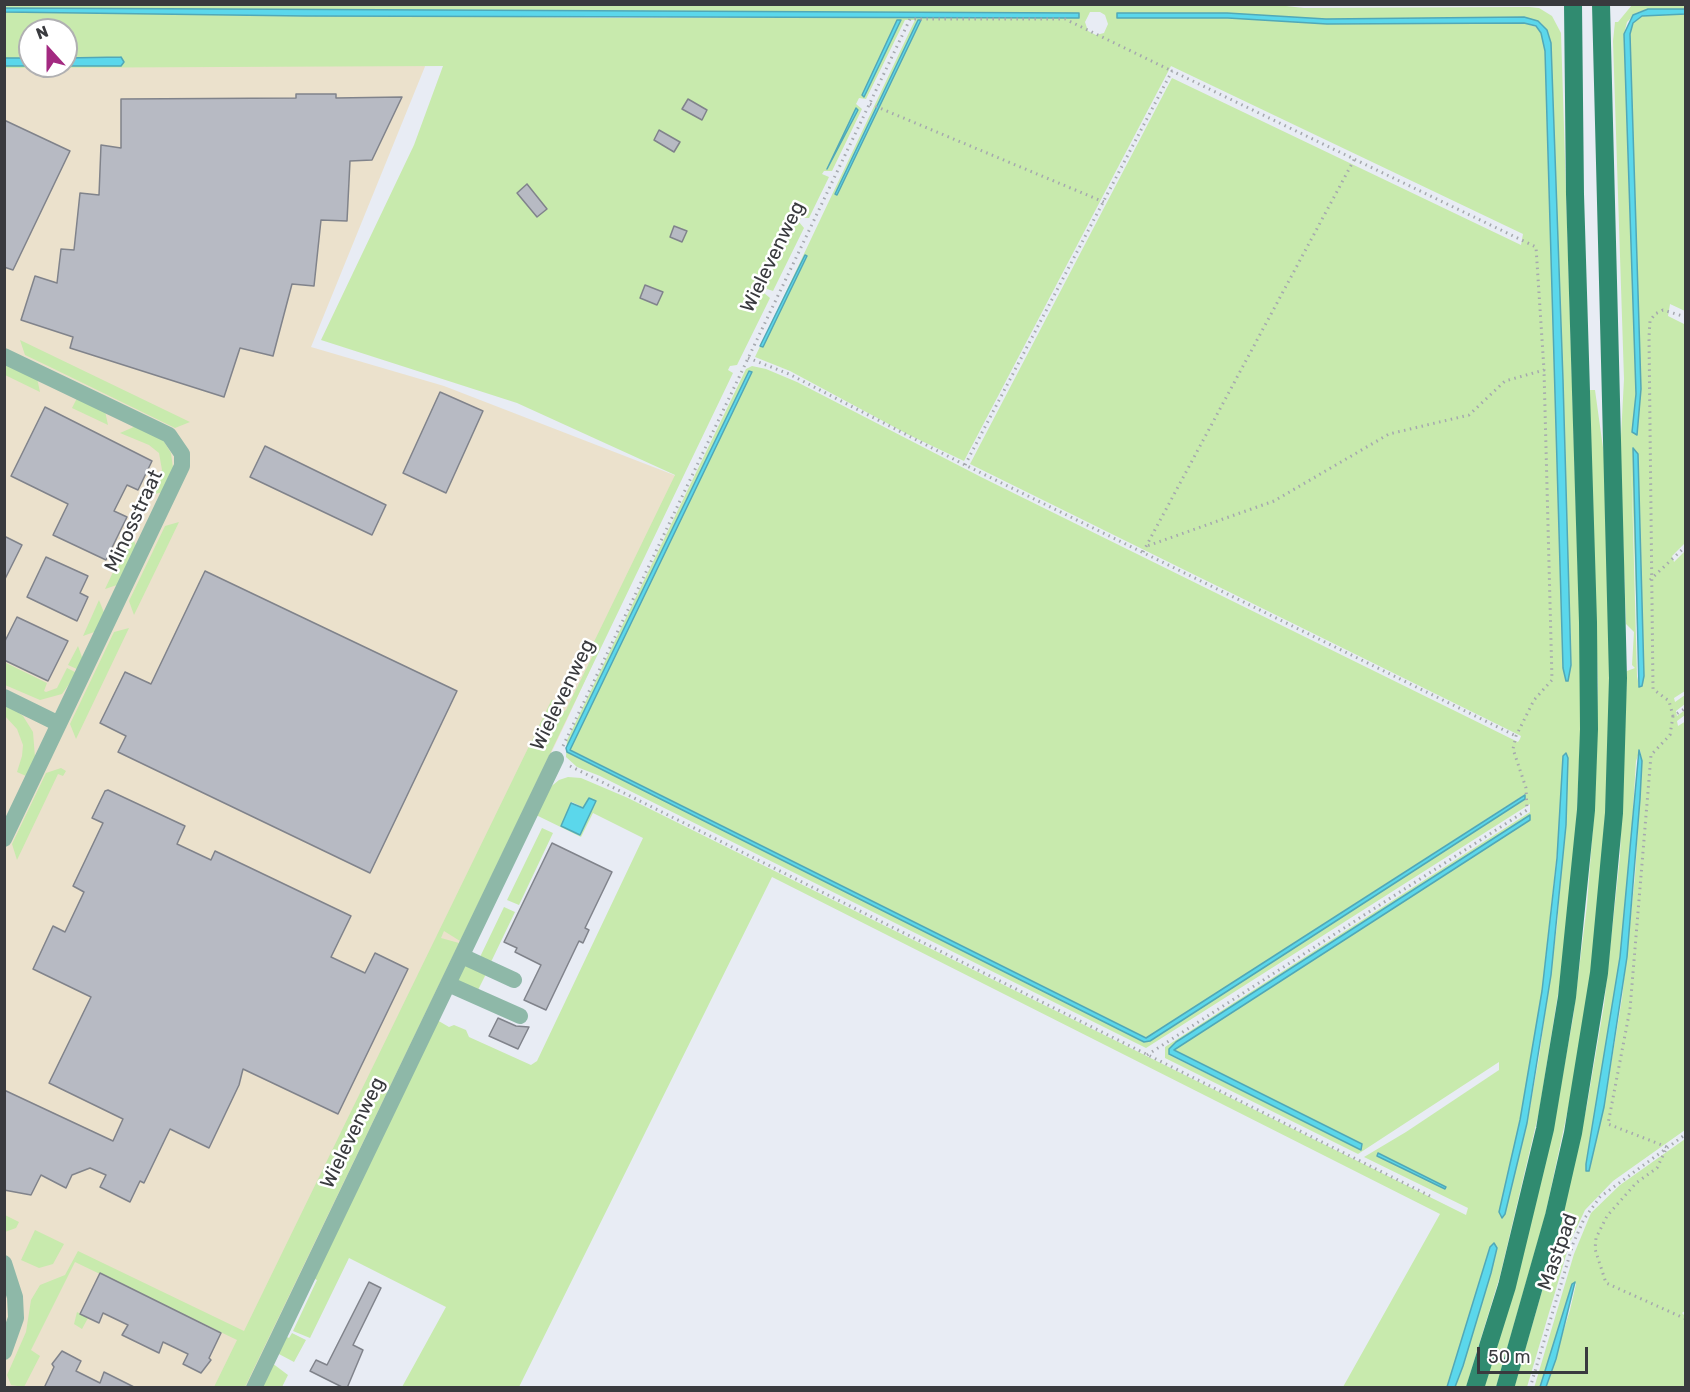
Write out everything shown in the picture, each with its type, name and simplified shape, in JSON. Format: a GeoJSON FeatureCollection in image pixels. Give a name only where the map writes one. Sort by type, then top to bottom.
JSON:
{"type":"FeatureCollection","features":[{"type":"Feature","properties":{"kind":"main road"},"geometry":{"type":"LineString","coordinates":[[1475,1388],[1507,1286],[1545,1129],[1567,997],[1584,831],[1589,729],[1588,622],[1575,194],[1573,4]]}},
{"type":"Feature","properties":{"kind":"main road"},"geometry":{"type":"LineString","coordinates":[[1505,1388],[1554,1216],[1573,1133],[1599,973],[1614,813],[1618,678],[1601,4]]}},
{"type":"Feature","properties":{"kind":"street","name":"Minosstraat"},"geometry":{"type":"LineString","coordinates":[[4,356],[169,435],[182,454],[180,475],[4,839]]}},
{"type":"Feature","properties":{"kind":"street"},"geometry":{"type":"LineString","coordinates":[[4,697],[59,724]]}},
{"type":"Feature","properties":{"kind":"street","name":"Wielevenweg"},"geometry":{"type":"LineString","coordinates":[[254,1388],[556,759]]}},
{"type":"Feature","properties":{"kind":"street"},"geometry":{"type":"LineString","coordinates":[[462,956],[514,980]]}},
{"type":"Feature","properties":{"kind":"street"},"geometry":{"type":"LineString","coordinates":[[448,984],[520,1016]]}},
{"type":"Feature","properties":{"kind":"street"},"geometry":{"type":"LineString","coordinates":[[4,1263],[15,1297],[16,1318],[4,1352]]}},
{"type":"Feature","properties":{"kind":"path","name":"Wielevenweg"},"geometry":{"type":"LineString","coordinates":[[556,759],[909,21],[1065,19],[1172,71]]}},
{"type":"Feature","properties":{"kind":"path"},"geometry":{"type":"LineString","coordinates":[[965,465],[1172,71],[1536,247],[1544,370],[1552,680],[1534,700],[1516,736],[1513,750],[1526,788],[1527,810],[1147,1055]]}},
{"type":"Feature","properties":{"kind":"path"},"geometry":{"type":"LineString","coordinates":[[870,104],[1104,202]]}},
{"type":"Feature","properties":{"kind":"path"},"geometry":{"type":"LineString","coordinates":[[1143,552],[1355,158]]}},
{"type":"Feature","properties":{"kind":"path"},"geometry":{"type":"LineString","coordinates":[[1685,1318],[1606,1282],[1597,1261],[1596,1238],[1606,1216],[1636,1183],[1658,1168],[1667,1147],[1608,1124],[1630,1009],[1651,755],[1670,735],[1673,716],[1669,701],[1653,689],[1650,580],[1650,321],[1655,314],[1663,310],[1686,316]]}},
{"type":"Feature","properties":{"kind":"path"},"geometry":{"type":"LineString","coordinates":[[748,358],[789,374],[965,465],[1516,736]]}},
{"type":"Feature","properties":{"kind":"path"},"geometry":{"type":"LineString","coordinates":[[1147,546],[1274,501],[1389,434],[1469,415],[1505,381],[1544,370]]}},
{"type":"Feature","properties":{"kind":"path"},"geometry":{"type":"LineString","coordinates":[[1650,580],[1686,546]]}},
{"type":"Feature","properties":{"kind":"path"},"geometry":{"type":"LineString","coordinates":[[1673,716],[1686,708]]}},
{"type":"Feature","properties":{"kind":"path"},"geometry":{"type":"LineString","coordinates":[[556,759],[1432,1197]]}},
{"type":"Feature","properties":{"kind":"path","name":"Mastpad"},"geometry":{"type":"LineString","coordinates":[[1530,1388],[1573,1244],[1584,1219],[1599,1197],[1686,1134]]}},
{"type":"Feature","properties":{"kind":"shaded area"},"geometry":{"type":"Polygon","coordinates":[[[5,5],[450,5],[311,347],[444,386],[674,475],[678,479],[565,724],[247,1387],[5,1388],[5,5]]]}},
{"type":"Feature","properties":{"kind":"green space"},"geometry":{"type":"Polygon","coordinates":[[[1268,4],[1304,8],[1529,7],[1539,8],[1552,16],[1561,33],[1580,636],[1581,714],[1576,833],[1563,963],[1539,1112],[1500,1276],[1466,1387],[1455,1387],[1497,1248],[1490,1247],[1447,1387],[1343,1387],[1440,1214],[772,877],[519,1387],[402,1387],[446,1307],[349,1258],[310,1338],[293,1331],[317,1280],[313,1278],[437,1020],[449,1027],[454,1025],[466,1030],[469,1037],[531,1065],[537,1061],[643,838],[593,813],[581,837],[536,815],[548,789],[559,780],[568,777],[581,778],[628,798],[1466,1215],[1468,1208],[1364,1157],[1499,1070],[1499,1062],[1358,1154],[1165,1058],[1165,1047],[1530,812],[1530,804],[1146,1048],[600,776],[577,767],[566,757],[566,750],[1144,1042],[1150,1041],[1525,798],[1524,795],[1146,1038],[569,750],[751,372],[749,371],[567,747],[567,740],[746,369],[752,366],[766,369],[797,382],[981,477],[1518,742],[1520,739],[1521,736],[970,464],[1172,78],[1521,245],[1523,234],[1171,66],[964,461],[909,435],[790,371],[755,357],[915,20],[905,20],[866,99],[859,98],[856,104],[862,109],[832,171],[824,171],[822,174],[829,177],[809,218],[801,218],[799,222],[804,228],[773,291],[767,289],[764,293],[770,298],[737,365],[730,366],[728,370],[733,373],[460,941],[444,931],[441,938],[459,943],[245,1387],[214,1387],[237,1340],[75,1262],[31,1350],[40,1356],[24,1387],[11,1385],[7,1375],[26,1332],[31,1300],[40,1285],[65,1275],[78,1251],[244,1331],[552,699],[561,714],[566,710],[593,655],[590,650],[675,475],[517,403],[321,340],[414,145],[443,66],[78,68],[121,66],[121,57],[78,58],[78,18],[18,18],[18,58],[5,58],[5,12],[621,18],[1079,17],[1078,13],[417,12],[5,8],[4,5],[1268,4]],[[1090,12],[1085,22],[1088,31],[1096,35],[1104,33],[1108,24],[1105,15],[1100,12],[1090,12]],[[1227,13],[1117,18],[1228,18],[1327,24],[1524,23],[1536,27],[1541,33],[1545,51],[1563,668],[1568,681],[1571,665],[1549,34],[1541,23],[1524,17],[1326,19],[1227,13]],[[918,20],[835,194],[921,21],[918,20]],[[805,256],[761,347],[807,257],[805,256]],[[1567,792],[1560,825],[1542,991],[1520,1120],[1499,1212],[1502,1218],[1505,1214],[1527,1123],[1539,1057],[1557,926],[1567,792]],[[589,798],[584,808],[572,802],[561,826],[580,835],[589,798]],[[1530,816],[1176,1042],[1169,1049],[1169,1055],[1361,1149],[1362,1144],[1174,1050],[1530,820],[1530,816]],[[1378,1153],[1377,1156],[1445,1189],[1446,1187],[1378,1153]]]}},
{"type":"Feature","properties":{"kind":"green space"},"geometry":{"type":"Polygon","coordinates":[[[1632,5],[1685,5],[1685,9],[1648,9],[1636,13],[1627,22],[1624,34],[1636,394],[1632,432],[1636,435],[1641,389],[1630,34],[1633,23],[1642,16],[1685,14],[1685,311],[1670,304],[1668,316],[1686,325],[1685,543],[1672,556],[1674,562],[1685,551],[1685,691],[1674,698],[1675,702],[1685,695],[1685,704],[1676,711],[1677,716],[1685,710],[1685,715],[1677,721],[1678,726],[1686,721],[1685,1130],[1613,1181],[1585,1210],[1570,1242],[1527,1387],[1514,1388],[1559,1232],[1587,1105],[1604,1005],[1620,856],[1627,671],[1635,668],[1632,665],[1634,632],[1626,624],[1620,455],[1624,379],[1613,41],[1615,22],[1618,22],[1632,5]],[[1631,454],[1637,676],[1639,686],[1631,454]],[[1640,750],[1636,761],[1629,875],[1620,957],[1586,1171],[1604,1107],[1622,998],[1635,876],[1642,761],[1640,750]]]}},
{"type":"Feature","properties":{"kind":"green space"},"geometry":{"type":"Polygon","coordinates":[[[5,66],[18,66],[18,68],[5,68],[5,66]]]}},
{"type":"Feature","properties":{"kind":"green space"},"geometry":{"type":"Polygon","coordinates":[[[20,340],[190,422],[175,428],[25,355],[20,340]]]}},
{"type":"Feature","properties":{"kind":"green space"},"geometry":{"type":"Polygon","coordinates":[[[4,363],[37,378],[40,392],[5,375],[4,363]]]}},
{"type":"Feature","properties":{"kind":"green space"},"geometry":{"type":"Polygon","coordinates":[[[1589,390],[1595,390],[1604,455],[1610,657],[1607,794],[1593,959],[1572,1090],[1545,1216],[1496,1387],[1484,1388],[1517,1278],[1553,1127],[1573,1018],[1587,905],[1593,826],[1598,686],[1589,390]]]}},
{"type":"Feature","properties":{"kind":"green space"},"geometry":{"type":"Polygon","coordinates":[[[77,398],[105,411],[108,425],[72,408],[77,398]]]}},
{"type":"Feature","properties":{"kind":"green space"},"geometry":{"type":"Polygon","coordinates":[[[136,426],[163,440],[171,453],[173,468],[164,492],[150,495],[162,470],[159,453],[149,445],[120,433],[136,426]]]}},
{"type":"Feature","properties":{"kind":"green space"},"geometry":{"type":"Polygon","coordinates":[[[179,522],[134,615],[129,601],[165,526],[179,522]]]}},
{"type":"Feature","properties":{"kind":"green space"},"geometry":{"type":"Polygon","coordinates":[[[131,534],[137,548],[120,584],[105,589],[131,534]]]}},
{"type":"Feature","properties":{"kind":"green space"},"geometry":{"type":"Polygon","coordinates":[[[99,600],[105,615],[97,631],[83,636],[99,600]]]}},
{"type":"Feature","properties":{"kind":"green space"},"geometry":{"type":"Polygon","coordinates":[[[129,628],[76,739],[70,724],[114,632],[129,628]]]}},
{"type":"Feature","properties":{"kind":"green space"},"geometry":{"type":"Polygon","coordinates":[[[78,646],[83,660],[79,670],[68,665],[78,646]]]}},
{"type":"Feature","properties":{"kind":"green space"},"geometry":{"type":"Polygon","coordinates":[[[4,662],[47,683],[44,691],[46,692],[57,688],[67,668],[77,673],[62,694],[40,700],[5,685],[4,662]]]}},
{"type":"Feature","properties":{"kind":"green space"},"geometry":{"type":"Polygon","coordinates":[[[4,702],[23,716],[33,732],[35,757],[26,776],[17,772],[23,745],[17,729],[5,716],[4,702]]]}},
{"type":"Feature","properties":{"kind":"green space"},"geometry":{"type":"Polygon","coordinates":[[[61,768],[66,771],[63,776],[58,774],[17,860],[12,844],[46,773],[61,768]]]}},
{"type":"Feature","properties":{"kind":"green space"},"geometry":{"type":"Polygon","coordinates":[[[542,828],[553,833],[519,905],[507,900],[542,828]]]}},
{"type":"Feature","properties":{"kind":"green space"},"geometry":{"type":"Polygon","coordinates":[[[504,907],[515,912],[491,962],[480,957],[504,907]]]}},
{"type":"Feature","properties":{"kind":"green space"},"geometry":{"type":"Polygon","coordinates":[[[464,964],[487,972],[477,992],[456,982],[464,964]]]}},
{"type":"Feature","properties":{"kind":"green space"},"geometry":{"type":"Polygon","coordinates":[[[1685,1139],[1686,1310],[1682,1313],[1685,1316],[1685,1387],[1546,1387],[1570,1310],[1576,1284],[1574,1282],[1540,1387],[1534,1388],[1574,1254],[1591,1213],[1620,1185],[1685,1139]]]}},
{"type":"Feature","properties":{"kind":"green space"},"geometry":{"type":"Polygon","coordinates":[[[5,1215],[19,1222],[16,1228],[5,1232],[5,1215]]]}},
{"type":"Feature","properties":{"kind":"green space"},"geometry":{"type":"Polygon","coordinates":[[[35,1230],[64,1244],[53,1264],[39,1268],[21,1260],[35,1230]]]}},
{"type":"Feature","properties":{"kind":"green space"},"geometry":{"type":"Polygon","coordinates":[[[77,1312],[88,1318],[82,1329],[74,1324],[77,1312]]]}},
{"type":"Feature","properties":{"kind":"green space"},"geometry":{"type":"Polygon","coordinates":[[[292,1333],[306,1340],[294,1362],[277,1353],[285,1336],[289,1338],[292,1333]]]}},
{"type":"Feature","properties":{"kind":"green space"},"geometry":{"type":"Polygon","coordinates":[[[272,1363],[288,1375],[282,1387],[261,1388],[272,1363]]]}},
{"type":"Feature","properties":{"kind":"water"},"geometry":{"type":"Polygon","coordinates":[[[5,8],[1079,13],[1079,18],[305,16],[5,12],[5,8]]]}},
{"type":"Feature","properties":{"kind":"water"},"geometry":{"type":"Polygon","coordinates":[[[1648,9],[1685,9],[1686,14],[1642,16],[1633,23],[1630,34],[1641,389],[1637,435],[1632,432],[1636,394],[1624,34],[1633,15],[1648,9]]]}},
{"type":"Feature","properties":{"kind":"water"},"geometry":{"type":"Polygon","coordinates":[[[1117,13],[1227,13],[1326,19],[1524,17],[1538,21],[1547,30],[1551,43],[1563,380],[1571,665],[1568,681],[1566,681],[1563,668],[1545,51],[1541,33],[1536,26],[1524,23],[1327,24],[1228,18],[1117,18],[1117,13]]]}},
{"type":"Feature","properties":{"kind":"water"},"geometry":{"type":"Polygon","coordinates":[[[897,20],[901,20],[864,97],[862,95],[897,20]]]}},
{"type":"Feature","properties":{"kind":"water"},"geometry":{"type":"Polygon","coordinates":[[[918,20],[921,20],[837,195],[835,194],[918,20]]]}},
{"type":"Feature","properties":{"kind":"water"},"geometry":{"type":"Polygon","coordinates":[[[121,57],[124,62],[121,66],[78,66],[78,58],[121,57]]]}},
{"type":"Feature","properties":{"kind":"water"},"geometry":{"type":"Polygon","coordinates":[[[4,58],[18,58],[18,66],[5,66],[4,58]]]}},
{"type":"Feature","properties":{"kind":"water"},"geometry":{"type":"Polygon","coordinates":[[[856,108],[858,110],[827,169],[856,108]]]}},
{"type":"Feature","properties":{"kind":"water"},"geometry":{"type":"Polygon","coordinates":[[[805,255],[807,256],[763,347],[760,346],[805,255]]]}},
{"type":"Feature","properties":{"kind":"water"},"geometry":{"type":"Polygon","coordinates":[[[749,371],[752,372],[570,750],[1146,1038],[1525,795],[1525,799],[1150,1041],[1144,1042],[567,752],[566,748],[749,371]]]}},
{"type":"Feature","properties":{"kind":"water"},"geometry":{"type":"Polygon","coordinates":[[[1633,448],[1638,454],[1644,676],[1642,686],[1639,687],[1633,448]]]}},
{"type":"Feature","properties":{"kind":"water"},"geometry":{"type":"Polygon","coordinates":[[[1639,750],[1642,761],[1640,799],[1627,957],[1604,1107],[1589,1171],[1586,1171],[1620,957],[1639,750]]]}},
{"type":"Feature","properties":{"kind":"water"},"geometry":{"type":"Polygon","coordinates":[[[1566,753],[1568,758],[1566,825],[1551,975],[1527,1123],[1505,1214],[1502,1218],[1499,1212],[1520,1120],[1542,991],[1557,858],[1563,756],[1566,753]]]}},
{"type":"Feature","properties":{"kind":"water"},"geometry":{"type":"Polygon","coordinates":[[[589,798],[596,801],[580,835],[561,826],[571,803],[583,808],[589,798]]]}},
{"type":"Feature","properties":{"kind":"water"},"geometry":{"type":"Polygon","coordinates":[[[1530,815],[1530,820],[1174,1050],[1362,1144],[1361,1150],[1169,1054],[1169,1049],[1176,1042],[1530,815]]]}},
{"type":"Feature","properties":{"kind":"water"},"geometry":{"type":"Polygon","coordinates":[[[1378,1153],[1446,1187],[1445,1189],[1377,1156],[1378,1153]]]}},
{"type":"Feature","properties":{"kind":"water"},"geometry":{"type":"Polygon","coordinates":[[[1494,1243],[1497,1248],[1491,1273],[1463,1366],[1455,1387],[1447,1387],[1490,1247],[1494,1243]]]}},
{"type":"Feature","properties":{"kind":"water"},"geometry":{"type":"Polygon","coordinates":[[[1575,1282],[1556,1359],[1546,1387],[1540,1387],[1572,1284],[1575,1282]]]}},
{"type":"Feature","properties":{"kind":"building"},"geometry":{"type":"Polygon","coordinates":[[[296,94],[336,94],[336,98],[402,97],[372,160],[350,161],[347,221],[321,220],[314,286],[292,284],[273,356],[240,348],[224,397],[70,348],[73,337],[21,320],[35,276],[57,283],[61,249],[74,250],[80,193],[99,195],[101,145],[121,148],[121,99],[296,98],[296,94]]]}},
{"type":"Feature","properties":{"kind":"building"},"geometry":{"type":"Polygon","coordinates":[[[688,99],[707,110],[702,120],[682,109],[688,99]]]}},
{"type":"Feature","properties":{"kind":"building"},"geometry":{"type":"Polygon","coordinates":[[[4,120],[70,151],[13,270],[4,267],[4,120]]]}},
{"type":"Feature","properties":{"kind":"building"},"geometry":{"type":"Polygon","coordinates":[[[659,130],[680,142],[674,152],[654,140],[659,130]]]}},
{"type":"Feature","properties":{"kind":"building"},"geometry":{"type":"Polygon","coordinates":[[[527,184],[547,209],[537,217],[517,193],[527,184]]]}},
{"type":"Feature","properties":{"kind":"building"},"geometry":{"type":"Polygon","coordinates":[[[674,226],[687,231],[682,242],[670,237],[674,226]]]}},
{"type":"Feature","properties":{"kind":"building"},"geometry":{"type":"Polygon","coordinates":[[[645,285],[663,292],[657,305],[640,298],[645,285]]]}},
{"type":"Feature","properties":{"kind":"building"},"geometry":{"type":"Polygon","coordinates":[[[440,392],[483,411],[446,493],[403,473],[440,392]]]}},
{"type":"Feature","properties":{"kind":"building"},"geometry":{"type":"Polygon","coordinates":[[[45,407],[152,461],[138,490],[127,485],[114,511],[127,517],[106,560],[53,535],[68,504],[11,476],[45,407]]]}},
{"type":"Feature","properties":{"kind":"building"},"geometry":{"type":"Polygon","coordinates":[[[265,446],[386,505],[372,535],[250,477],[265,446]]]}},
{"type":"Feature","properties":{"kind":"building"},"geometry":{"type":"Polygon","coordinates":[[[4,536],[22,545],[4,581],[4,536]]]}},
{"type":"Feature","properties":{"kind":"building"},"geometry":{"type":"Polygon","coordinates":[[[46,557],[88,576],[80,593],[88,597],[77,621],[27,597],[46,557]]]}},
{"type":"Feature","properties":{"kind":"building"},"geometry":{"type":"Polygon","coordinates":[[[205,571],[457,691],[370,873],[118,752],[126,736],[100,723],[125,672],[151,684],[205,571]]]}},
{"type":"Feature","properties":{"kind":"building"},"geometry":{"type":"Polygon","coordinates":[[[17,617],[68,641],[48,681],[4,660],[4,643],[17,617]]]}},
{"type":"Feature","properties":{"kind":"building"},"geometry":{"type":"Polygon","coordinates":[[[108,790],[185,826],[177,844],[211,860],[215,851],[351,916],[331,957],[365,973],[375,953],[408,969],[338,1114],[243,1069],[239,1085],[209,1148],[170,1129],[144,1183],[140,1181],[130,1202],[100,1187],[106,1175],[90,1168],[72,1175],[66,1188],[41,1175],[31,1195],[4,1190],[4,1090],[113,1141],[123,1119],[49,1083],[91,997],[33,969],[53,926],[65,932],[84,892],[73,886],[103,823],[92,818],[105,791],[108,790]]]}},
{"type":"Feature","properties":{"kind":"building"},"geometry":{"type":"Polygon","coordinates":[[[552,843],[612,872],[585,928],[589,930],[583,943],[579,941],[546,1010],[524,1000],[541,965],[515,952],[517,948],[504,942],[552,843]]]}},
{"type":"Feature","properties":{"kind":"building"},"geometry":{"type":"Polygon","coordinates":[[[498,1018],[516,1026],[529,1027],[518,1049],[489,1036],[498,1018]]]}},
{"type":"Feature","properties":{"kind":"building"},"geometry":{"type":"Polygon","coordinates":[[[100,1273],[221,1333],[209,1358],[211,1360],[201,1373],[183,1364],[188,1354],[163,1342],[159,1353],[122,1335],[128,1325],[103,1313],[99,1323],[80,1314],[100,1273]]]}},
{"type":"Feature","properties":{"kind":"building"},"geometry":{"type":"Polygon","coordinates":[[[369,1282],[381,1288],[353,1345],[363,1350],[347,1388],[344,1388],[310,1371],[316,1360],[327,1365],[369,1282]]]}},
{"type":"Feature","properties":{"kind":"building"},"geometry":{"type":"Polygon","coordinates":[[[62,1351],[81,1361],[76,1371],[100,1383],[104,1372],[136,1388],[44,1388],[54,1367],[52,1364],[62,1351]]]}}]}
